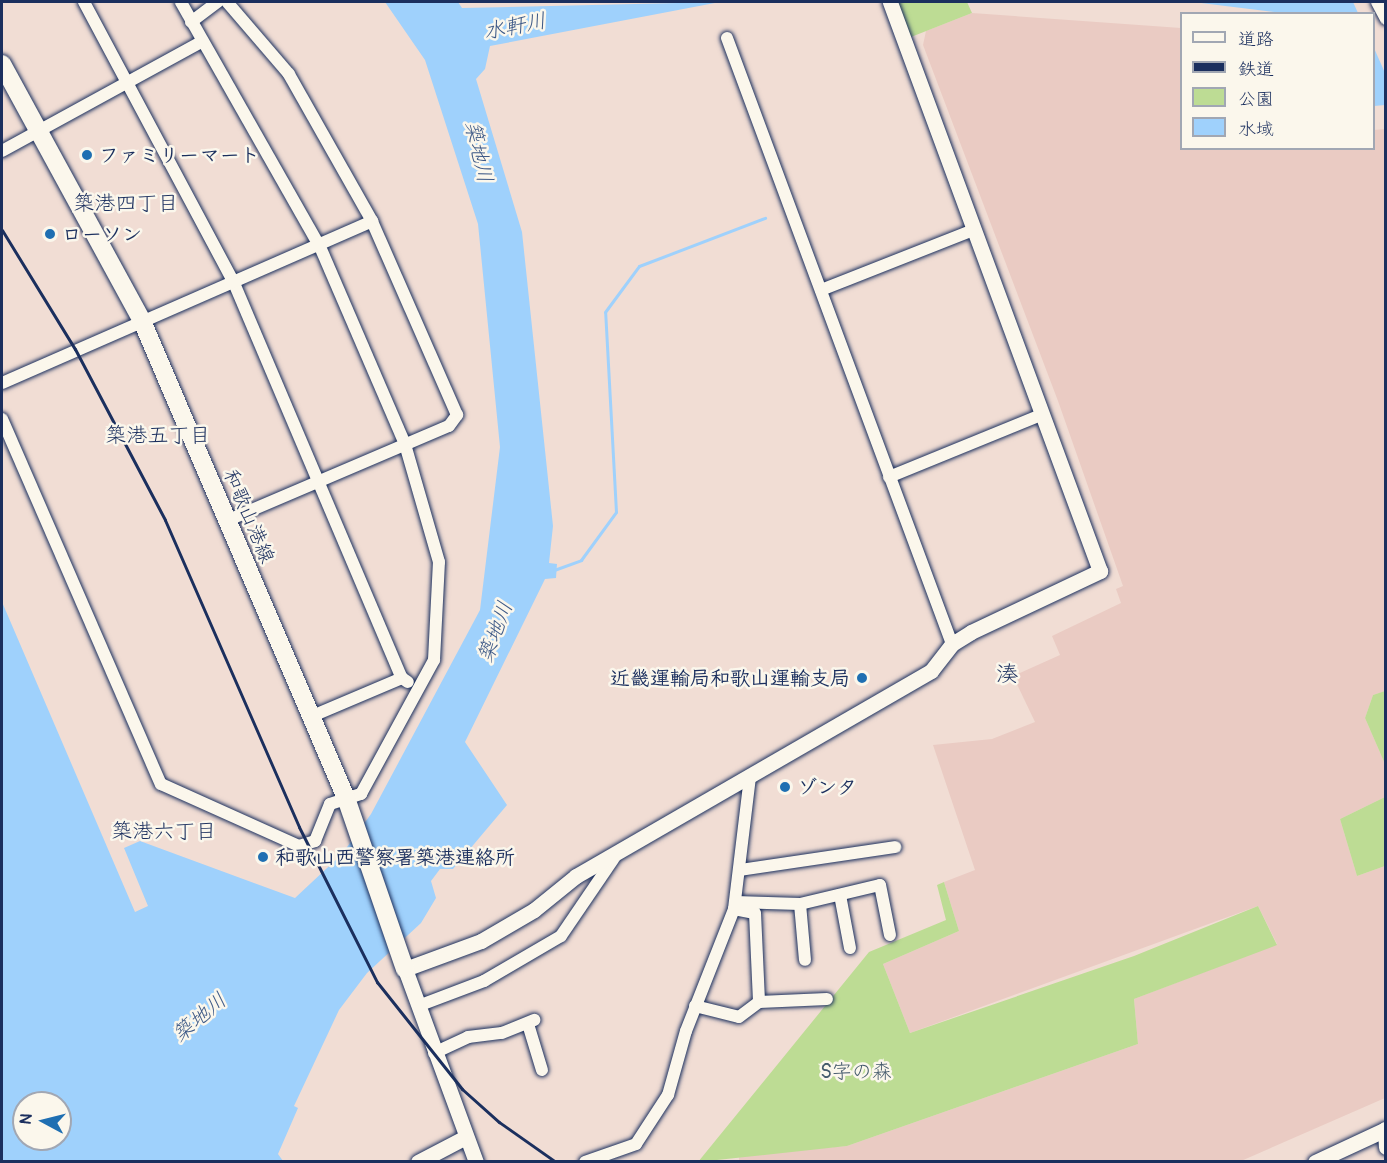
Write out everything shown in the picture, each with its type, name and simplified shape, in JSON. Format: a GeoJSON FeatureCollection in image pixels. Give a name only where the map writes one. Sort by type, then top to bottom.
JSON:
{"type":"FeatureCollection","features":[{"type":"Feature","properties":{"kind":"main road","name":"和歌山港線"},"geometry":{"type":"LineString","coordinates":[[2,64],[142,321],[346,798],[403,961]]}},
{"type":"Feature","properties":{"kind":"street"},"geometry":{"type":"LineString","coordinates":[[84,2],[129,81],[234,283],[402,678],[416,688]]}},
{"type":"Feature","properties":{"kind":"street"},"geometry":{"type":"LineString","coordinates":[[2,419],[161,784],[299,846],[315,842],[330,804],[361,794],[416,688],[434,660],[439,562],[405,444],[320,247],[180,2]]}},
{"type":"Feature","properties":{"kind":"street"},"geometry":{"type":"LineString","coordinates":[[191,22],[218,2]]}},
{"type":"Feature","properties":{"kind":"street"},"geometry":{"type":"LineString","coordinates":[[226,521],[449,426],[458,415],[372,221],[290,74],[227,2]]}},
{"type":"Feature","properties":{"kind":"street"},"geometry":{"type":"LineString","coordinates":[[476,1161],[464,1138],[403,961],[481,941],[621,850],[931,671],[952,644],[1100,571],[971,231],[890,2]]}},
{"type":"Feature","properties":{"kind":"street"},"geometry":{"type":"LineString","coordinates":[[1377,2],[1386,19]]}},
{"type":"Feature","properties":{"kind":"street"},"geometry":{"type":"LineString","coordinates":[[727,38],[952,644]]}},
{"type":"Feature","properties":{"kind":"street"},"geometry":{"type":"LineString","coordinates":[[2,151],[201,42]]}},
{"type":"Feature","properties":{"kind":"street"},"geometry":{"type":"LineString","coordinates":[[2,383],[142,321],[320,247],[372,221]]}},
{"type":"Feature","properties":{"kind":"street"},"geometry":{"type":"LineString","coordinates":[[821,290],[971,231]]}},
{"type":"Feature","properties":{"kind":"street"},"geometry":{"type":"LineString","coordinates":[[889,477],[1041,415]]}},
{"type":"Feature","properties":{"kind":"street"},"geometry":{"type":"LineString","coordinates":[[310,717],[402,678]]}},
{"type":"Feature","properties":{"kind":"street"},"geometry":{"type":"LineString","coordinates":[[585,1161],[639,1141],[668,1095],[695,1006],[735,905],[750,776]]}},
{"type":"Feature","properties":{"kind":"street"},"geometry":{"type":"LineString","coordinates":[[740,870],[895,847]]}},
{"type":"Feature","properties":{"kind":"street"},"geometry":{"type":"LineString","coordinates":[[418,1005],[484,981],[561,936],[596,877],[621,850]]}},
{"type":"Feature","properties":{"kind":"street"},"geometry":{"type":"LineString","coordinates":[[735,905],[800,904],[882,886],[891,935]]}},
{"type":"Feature","properties":{"kind":"street"},"geometry":{"type":"LineString","coordinates":[[840,895],[850,948]]}},
{"type":"Feature","properties":{"kind":"street"},"geometry":{"type":"LineString","coordinates":[[800,904],[805,960]]}},
{"type":"Feature","properties":{"kind":"street"},"geometry":{"type":"LineString","coordinates":[[735,905],[755,913],[759,1002]]}},
{"type":"Feature","properties":{"kind":"street"},"geometry":{"type":"LineString","coordinates":[[695,1006],[739,1017],[759,1002],[827,999]]}},
{"type":"Feature","properties":{"kind":"street"},"geometry":{"type":"LineString","coordinates":[[434,1053],[468,1037],[531,1022],[542,1070]]}},
{"type":"Feature","properties":{"kind":"street"},"geometry":{"type":"LineString","coordinates":[[1315,1161],[1385,1129],[1386,1147]]}},
{"type":"Feature","properties":{"kind":"street"},"geometry":{"type":"LineString","coordinates":[[418,1161],[464,1138]]}},
{"type":"Feature","properties":{"kind":"shaded area"},"geometry":{"type":"Polygon","coordinates":[[[972,13],[1180,28],[1180,150],[1375,150],[1375,130],[1385,129],[1386,691],[1373,695],[1365,718],[1385,764],[1385,797],[1340,819],[1357,876],[1385,866],[1385,1098],[1241,1161],[739,1162],[739,1155],[847,1146],[1138,1044],[1134,999],[1277,944],[1258,906],[910,1033],[883,964],[959,931],[944,882],[975,870],[933,745],[992,739],[1035,722],[1013,676],[1060,655],[1052,636],[1121,603],[1116,589],[1123,586],[1058,401],[923,45],[926,31],[972,13]]]}},
{"type":"Feature","properties":{"kind":"green space"},"geometry":{"type":"Polygon","coordinates":[[[896,2],[967,2],[972,13],[911,37],[896,2]]]}},
{"type":"Feature","properties":{"kind":"green space"},"geometry":{"type":"Polygon","coordinates":[[[1386,691],[1385,764],[1365,718],[1373,695],[1386,691]]]}},
{"type":"Feature","properties":{"kind":"green space"},"geometry":{"type":"Polygon","coordinates":[[[1385,797],[1385,866],[1357,876],[1340,819],[1385,797]]]}},
{"type":"Feature","properties":{"kind":"green space","name":"S字の森"},"geometry":{"type":"Polygon","coordinates":[[[944,882],[959,931],[883,964],[910,1033],[1134,956],[1258,906],[1277,945],[1134,999],[1138,1044],[847,1146],[698,1162],[869,952],[946,920],[937,885],[944,882]]]}},
{"type":"Feature","properties":{"kind":"water"},"geometry":{"type":"Polygon","coordinates":[[[385,2],[458,2],[462,8],[720,2],[490,46],[485,69],[476,79],[522,232],[553,526],[549,563],[557,564],[556,578],[545,579],[465,742],[507,805],[453,869],[440,869],[431,881],[436,898],[421,923],[367,973],[339,1010],[294,1106],[298,1108],[278,1154],[283,1161],[2,1161],[2,602],[135,912],[148,906],[124,848],[140,841],[295,898],[342,854],[371,814],[480,610],[500,447],[478,224],[425,60],[385,2]]]}},
{"type":"Feature","properties":{"kind":"water"},"geometry":{"type":"Polygon","coordinates":[[[1193,2],[1353,2],[1358,12],[1275,12],[1193,2]]]}},
{"type":"Feature","properties":{"kind":"water"},"geometry":{"type":"Polygon","coordinates":[[[1375,50],[1385,73],[1385,105],[1375,106],[1375,50]]]}},
{"type":"Feature","properties":{"kind":"waterway"},"geometry":{"type":"LineString","coordinates":[[554,570],[581,560],[616,512],[605,312],[639,266],[765,218]]}},
{"type":"Feature","properties":{"kind":"railway"},"geometry":{"type":"LineString","coordinates":[[2,230],[75,349],[165,520],[299,827],[377,982],[462,1089],[499,1122],[556,1162]]}},
{"type":"Feature","properties":{"kind":"place","name":"ファミリーマート"},"geometry":{"type":"Point","coordinates":[87,155]}},
{"type":"Feature","properties":{"kind":"place","name":"ローソン"},"geometry":{"type":"Point","coordinates":[50,234]}},
{"type":"Feature","properties":{"kind":"place","name":"近畿運輸局和歌山運輸支局"},"geometry":{"type":"Point","coordinates":[862,678]}},
{"type":"Feature","properties":{"kind":"place","name":"ゾンタ"},"geometry":{"type":"Point","coordinates":[785,787]}},
{"type":"Feature","properties":{"kind":"place","name":"和歌山西警察署築港連絡所"},"geometry":{"type":"Point","coordinates":[263,857]}},
{"type":"Feature","properties":{"kind":"district","name":"築港四丁目"},"geometry":{"type":"Point","coordinates":[126,204]}},
{"type":"Feature","properties":{"kind":"district","name":"築港五丁目"},"geometry":{"type":"Point","coordinates":[158,436]}},
{"type":"Feature","properties":{"kind":"district","name":"湊"},"geometry":{"type":"Point","coordinates":[1007,675]}},
{"type":"Feature","properties":{"kind":"district","name":"築港六丁目"},"geometry":{"type":"Point","coordinates":[164,832]}},
{"type":"Feature","properties":{"kind":"water label","name":"水軒川"},"geometry":{"type":"Point","coordinates":[515,27]}},
{"type":"Feature","properties":{"kind":"water label","name":"築地川"},"geometry":{"type":"Point","coordinates":[478,152]}},
{"type":"Feature","properties":{"kind":"water label","name":"築地川"},"geometry":{"type":"Point","coordinates":[496,632]}},
{"type":"Feature","properties":{"kind":"water label","name":"築地川"},"geometry":{"type":"Point","coordinates":[200,1018]}}]}
